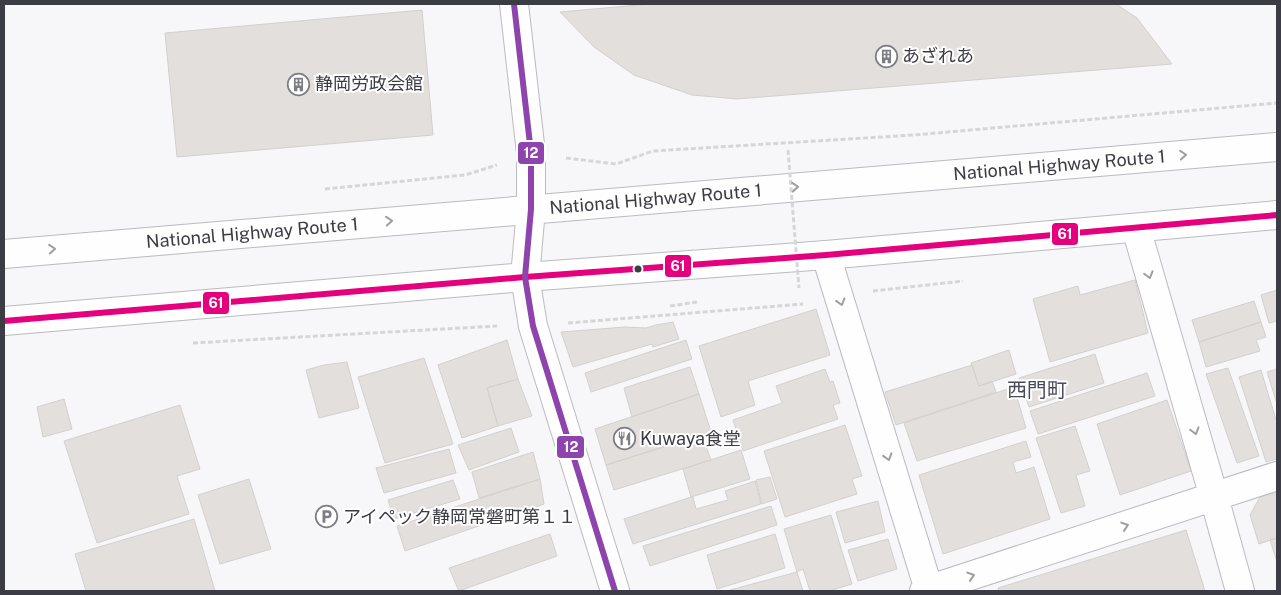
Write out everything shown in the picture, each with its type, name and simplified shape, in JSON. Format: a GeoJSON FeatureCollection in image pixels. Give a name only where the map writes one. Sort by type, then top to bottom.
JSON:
{"type":"FeatureCollection","features":[{"type":"Feature","properties":{"kind":"main road"},"geometry":{"type":"LineString","coordinates":[[514,4],[530,154],[532,209],[525,277],[533,326],[615,591]]}},
{"type":"Feature","properties":{"kind":"main road","name":"National Highway Route 1"},"geometry":{"type":"LineString","coordinates":[[4,254],[1277,147]]}},
{"type":"Feature","properties":{"kind":"main road"},"geometry":{"type":"LineString","coordinates":[[4,321],[525,277],[826,256],[1277,215]]}},
{"type":"Feature","properties":{"kind":"main road"},"geometry":{"type":"LineString","coordinates":[[1136,228],[1240,591]]}},
{"type":"Feature","properties":{"kind":"main road"},"geometry":{"type":"LineString","coordinates":[[826,256],[841,301],[926,591],[1277,476]]}},
{"type":"Feature","properties":{"kind":"path"},"geometry":{"type":"LineString","coordinates":[[316,190],[465,175],[530,154],[616,164],[653,151],[914,135],[1277,103]]}},
{"type":"Feature","properties":{"kind":"path"},"geometry":{"type":"LineString","coordinates":[[788,150],[799,288]]}},
{"type":"Feature","properties":{"kind":"path"},"geometry":{"type":"LineString","coordinates":[[192,343],[488,326],[533,326],[841,301],[867,291],[965,281]]}},
{"type":"Feature","properties":{"kind":"building","name":"あざれあ"},"geometry":{"type":"Polygon","coordinates":[[[650,4],[1116,4],[1137,18],[1172,64],[737,99],[692,95],[634,75],[594,47],[560,12],[650,4]]]}},
{"type":"Feature","properties":{"kind":"building","name":"静岡労政会館"},"geometry":{"type":"Polygon","coordinates":[[[422,10],[433,135],[177,157],[165,33],[422,10]]]}},
{"type":"Feature","properties":{"kind":"building"},"geometry":{"type":"Polygon","coordinates":[[[1135,280],[1148,333],[1050,362],[1033,299],[1078,286],[1080,295],[1135,280]]]}},
{"type":"Feature","properties":{"kind":"building"},"geometry":{"type":"Polygon","coordinates":[[[1277,290],[1277,321],[1269,323],[1261,295],[1277,290]]]}},
{"type":"Feature","properties":{"kind":"building"},"geometry":{"type":"Polygon","coordinates":[[[1254,301],[1261,322],[1199,342],[1192,320],[1254,301]]]}},
{"type":"Feature","properties":{"kind":"building"},"geometry":{"type":"Polygon","coordinates":[[[816,309],[830,355],[748,381],[755,405],[721,417],[699,346],[816,309]]]}},
{"type":"Feature","properties":{"kind":"building"},"geometry":{"type":"Polygon","coordinates":[[[673,322],[679,339],[653,347],[652,344],[573,367],[561,332],[625,327],[646,328],[673,322]]]}},
{"type":"Feature","properties":{"kind":"building"},"geometry":{"type":"Polygon","coordinates":[[[1261,322],[1266,337],[1256,340],[1260,351],[1206,367],[1199,342],[1261,322]]]}},
{"type":"Feature","properties":{"kind":"building"},"geometry":{"type":"Polygon","coordinates":[[[507,340],[518,379],[487,388],[498,426],[462,438],[438,365],[507,340]]]}},
{"type":"Feature","properties":{"kind":"building"},"geometry":{"type":"Polygon","coordinates":[[[686,340],[692,359],[591,392],[585,373],[686,340]]]}},
{"type":"Feature","properties":{"kind":"building"},"geometry":{"type":"Polygon","coordinates":[[[1009,350],[1016,374],[979,386],[971,363],[1009,350]]]}},
{"type":"Feature","properties":{"kind":"building"},"geometry":{"type":"Polygon","coordinates":[[[1095,354],[1104,383],[1029,407],[1019,378],[1095,354]]]}},
{"type":"Feature","properties":{"kind":"building"},"geometry":{"type":"Polygon","coordinates":[[[424,358],[453,444],[385,463],[358,377],[424,358]]]}},
{"type":"Feature","properties":{"kind":"building"},"geometry":{"type":"Polygon","coordinates":[[[347,362],[359,408],[319,418],[306,370],[347,362]]]}},
{"type":"Feature","properties":{"kind":"building"},"geometry":{"type":"Polygon","coordinates":[[[972,365],[979,386],[992,381],[996,392],[896,425],[885,392],[972,365]]]}},
{"type":"Feature","properties":{"kind":"building"},"geometry":{"type":"Polygon","coordinates":[[[690,367],[699,394],[632,417],[624,388],[690,367]]]}},
{"type":"Feature","properties":{"kind":"building"},"geometry":{"type":"Polygon","coordinates":[[[1228,368],[1259,456],[1237,463],[1206,374],[1228,368]]]}},
{"type":"Feature","properties":{"kind":"building"},"geometry":{"type":"Polygon","coordinates":[[[825,369],[830,382],[833,381],[840,403],[833,405],[838,419],[743,451],[733,420],[782,403],[776,386],[825,369]]]}},
{"type":"Feature","properties":{"kind":"building"},"geometry":{"type":"Polygon","coordinates":[[[1277,369],[1277,404],[1267,372],[1277,369]]]}},
{"type":"Feature","properties":{"kind":"building"},"geometry":{"type":"Polygon","coordinates":[[[1261,370],[1277,423],[1277,459],[1266,462],[1239,377],[1261,370]]]}},
{"type":"Feature","properties":{"kind":"building"},"geometry":{"type":"Polygon","coordinates":[[[1147,373],[1155,396],[1038,434],[1030,411],[1147,373]]]}},
{"type":"Feature","properties":{"kind":"building"},"geometry":{"type":"Polygon","coordinates":[[[518,379],[532,416],[498,426],[487,388],[518,379]]]}},
{"type":"Feature","properties":{"kind":"building"},"geometry":{"type":"Polygon","coordinates":[[[1014,387],[1026,428],[917,461],[904,423],[1014,387]]]}},
{"type":"Feature","properties":{"kind":"building"},"geometry":{"type":"Polygon","coordinates":[[[699,394],[711,432],[606,465],[595,429],[699,394]]]}},
{"type":"Feature","properties":{"kind":"building"},"geometry":{"type":"Polygon","coordinates":[[[64,399],[72,429],[43,437],[37,407],[64,399]]]}},
{"type":"Feature","properties":{"kind":"building"},"geometry":{"type":"Polygon","coordinates":[[[1167,400],[1191,471],[1120,495],[1097,424],[1167,400]]]}},
{"type":"Feature","properties":{"kind":"building"},"geometry":{"type":"Polygon","coordinates":[[[180,405],[200,469],[177,476],[189,514],[97,543],[64,441],[180,405]]]}},
{"type":"Feature","properties":{"kind":"building"},"geometry":{"type":"Polygon","coordinates":[[[845,425],[862,476],[852,479],[857,494],[785,517],[764,451],[845,425]]]}},
{"type":"Feature","properties":{"kind":"building"},"geometry":{"type":"Polygon","coordinates":[[[1075,426],[1090,471],[1076,475],[1085,506],[1061,513],[1036,438],[1075,426]]]}},
{"type":"Feature","properties":{"kind":"building"},"geometry":{"type":"Polygon","coordinates":[[[511,428],[519,452],[469,470],[458,445],[511,428]]]}},
{"type":"Feature","properties":{"kind":"building"},"geometry":{"type":"Polygon","coordinates":[[[702,435],[711,460],[614,490],[606,465],[702,435]]]}},
{"type":"Feature","properties":{"kind":"building"},"geometry":{"type":"Polygon","coordinates":[[[1026,441],[1031,457],[1013,462],[1016,473],[1034,467],[1050,519],[943,554],[919,475],[1026,441]]]}},
{"type":"Feature","properties":{"kind":"building"},"geometry":{"type":"Polygon","coordinates":[[[449,449],[456,473],[384,493],[376,468],[449,449]]]}},
{"type":"Feature","properties":{"kind":"building"},"geometry":{"type":"Polygon","coordinates":[[[741,450],[750,479],[691,497],[683,469],[741,450]]]}},
{"type":"Feature","properties":{"kind":"building"},"geometry":{"type":"Polygon","coordinates":[[[533,452],[540,479],[479,498],[472,472],[533,452]]]}},
{"type":"Feature","properties":{"kind":"building"},"geometry":{"type":"Polygon","coordinates":[[[770,477],[777,499],[762,504],[756,480],[770,477]]]}},
{"type":"Feature","properties":{"kind":"building"},"geometry":{"type":"Polygon","coordinates":[[[249,479],[271,549],[220,564],[198,495],[249,479]]]}},
{"type":"Feature","properties":{"kind":"building"},"geometry":{"type":"Polygon","coordinates":[[[540,479],[544,504],[405,551],[397,526],[540,479]]]}},
{"type":"Feature","properties":{"kind":"building"},"geometry":{"type":"Polygon","coordinates":[[[453,480],[460,499],[394,519],[388,500],[453,480]]]}},
{"type":"Feature","properties":{"kind":"building"},"geometry":{"type":"Polygon","coordinates":[[[755,481],[761,504],[633,544],[624,519],[691,497],[693,497],[696,509],[728,500],[725,491],[755,481]]]}},
{"type":"Feature","properties":{"kind":"building"},"geometry":{"type":"Polygon","coordinates":[[[1277,492],[1277,538],[1259,544],[1250,515],[1260,497],[1277,492]]]}},
{"type":"Feature","properties":{"kind":"building"},"geometry":{"type":"Polygon","coordinates":[[[878,501],[885,532],[845,543],[836,512],[878,501]]]}},
{"type":"Feature","properties":{"kind":"building"},"geometry":{"type":"Polygon","coordinates":[[[771,506],[777,525],[650,566],[643,546],[771,506]]]}},
{"type":"Feature","properties":{"kind":"building"},"geometry":{"type":"Polygon","coordinates":[[[831,515],[852,584],[829,591],[810,591],[803,569],[797,572],[784,529],[831,515]]]}},
{"type":"Feature","properties":{"kind":"building"},"geometry":{"type":"Polygon","coordinates":[[[194,519],[215,591],[86,591],[75,554],[194,519]]]}},
{"type":"Feature","properties":{"kind":"building"},"geometry":{"type":"Polygon","coordinates":[[[1186,530],[1205,591],[999,591],[998,588],[1186,530]]]}},
{"type":"Feature","properties":{"kind":"building"},"geometry":{"type":"Polygon","coordinates":[[[550,534],[557,556],[459,591],[449,568],[550,534]]]}},
{"type":"Feature","properties":{"kind":"building"},"geometry":{"type":"Polygon","coordinates":[[[775,534],[785,568],[717,589],[707,555],[775,534]]]}},
{"type":"Feature","properties":{"kind":"building"},"geometry":{"type":"Polygon","coordinates":[[[1277,538],[1277,562],[1270,540],[1277,538]]]}},
{"type":"Feature","properties":{"kind":"building"},"geometry":{"type":"Polygon","coordinates":[[[888,539],[897,569],[858,581],[848,550],[888,539]]]}},
{"type":"Feature","properties":{"kind":"building"},"geometry":{"type":"Polygon","coordinates":[[[797,572],[803,591],[730,591],[730,590],[797,572]]]}},
{"type":"Feature","properties":{"kind":"transit line","name":"12"},"geometry":{"type":"LineString","coordinates":[[514,4],[531,153],[531,209],[525,277],[533,326],[615,591]]}},
{"type":"Feature","properties":{"kind":"transit line","name":"61"},"geometry":{"type":"LineString","coordinates":[[4,321],[525,277],[826,255],[1277,215]]}},
{"type":"Feature","properties":{"kind":"place","name":"あざれあ"},"geometry":{"type":"Point","coordinates":[886,56]}},
{"type":"Feature","properties":{"kind":"place","name":"静岡労政会館"},"geometry":{"type":"Point","coordinates":[299,84]}},
{"type":"Feature","properties":{"kind":"place","name":"Kuwaya食堂"},"geometry":{"type":"Point","coordinates":[624,439]}},
{"type":"Feature","properties":{"kind":"place","name":"アイペック静岡常磐町第１１"},"geometry":{"type":"Point","coordinates":[327,517]}},
{"type":"Feature","properties":{"kind":"district","name":"西門町"},"geometry":{"type":"Point","coordinates":[1037,390]}}]}
